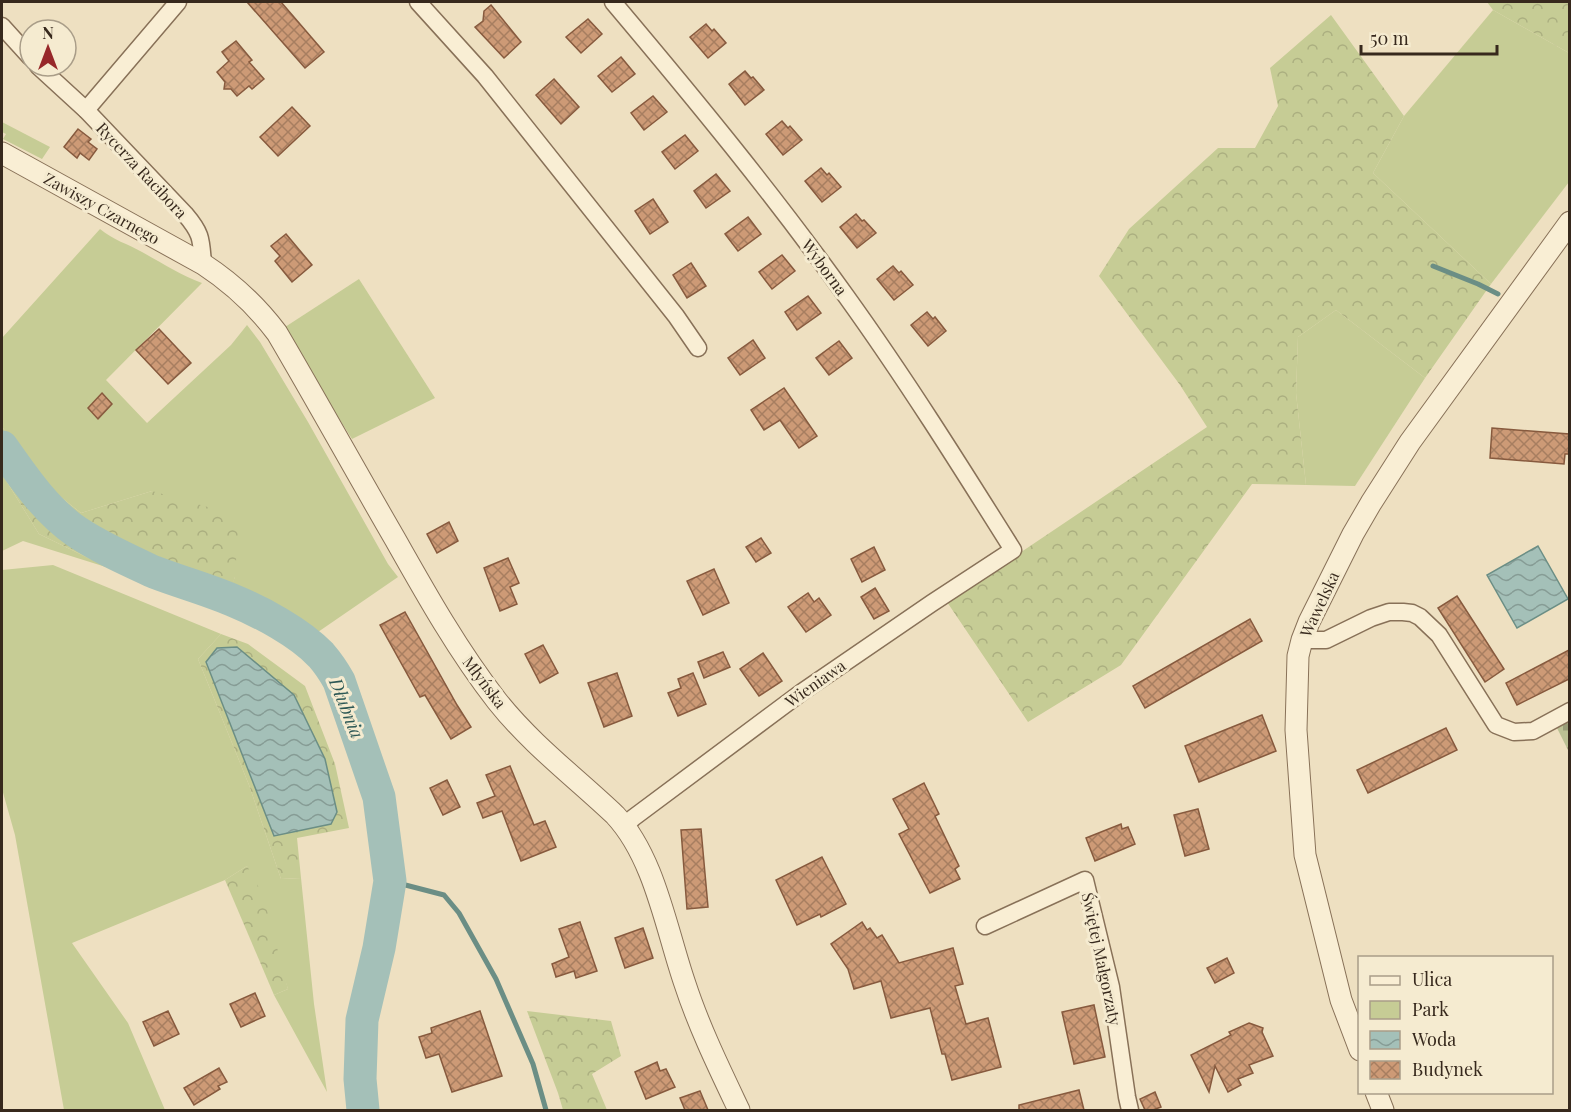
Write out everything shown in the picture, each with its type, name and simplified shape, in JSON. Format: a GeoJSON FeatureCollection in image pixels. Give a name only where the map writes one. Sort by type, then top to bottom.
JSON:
{"type":"FeatureCollection","features":[{"type":"Feature","properties":{"kind":"street","name":"Rycerza Racibora"},"geometry":{"type":"LineString","coordinates":[[178,2],[86,110],[195,226],[201,238],[203,264]]}},
{"type":"Feature","properties":{"kind":"street"},"geometry":{"type":"LineString","coordinates":[[418,2],[484,76],[676,316],[698,348]]}},
{"type":"Feature","properties":{"kind":"street","name":"Wyborna"},"geometry":{"type":"LineString","coordinates":[[613,2],[728,140],[847,297],[949,448],[1013,550]]}},
{"type":"Feature","properties":{"kind":"street"},"geometry":{"type":"LineString","coordinates":[[2,26],[18,44]]}},
{"type":"Feature","properties":{"kind":"street"},"geometry":{"type":"LineString","coordinates":[[51,78],[86,110]]}},
{"type":"Feature","properties":{"kind":"street","name":"Zawiszy Czarnego"},"geometry":{"type":"LineString","coordinates":[[2,153],[203,264]]}},
{"type":"Feature","properties":{"kind":"street","name":"Wawelska"},"geometry":{"type":"LineString","coordinates":[[1358,1047],[1341,1000],[1305,855],[1296,730],[1298,656],[1302,640],[1353,534],[1410,442],[1569,222]]}},
{"type":"Feature","properties":{"kind":"street","name":"Młyńska"},"geometry":{"type":"LineString","coordinates":[[203,264],[218,273],[252,303],[277,333],[409,565],[459,647],[499,703],[525,732],[625,826],[648,870],[685,986],[739,1110]]}},
{"type":"Feature","properties":{"kind":"street","name":"Wieniawa"},"geometry":{"type":"LineString","coordinates":[[625,826],[802,692],[1013,550]]}},
{"type":"Feature","properties":{"kind":"street"},"geometry":{"type":"LineString","coordinates":[[1302,640],[1326,640],[1371,618],[1389,612],[1412,613],[1420,617],[1439,635],[1496,724],[1514,732],[1533,731],[1569,711]]}},
{"type":"Feature","properties":{"kind":"street","name":"Świętej Małgorzaty"},"geometry":{"type":"LineString","coordinates":[[985,926],[1085,880],[1111,987],[1130,1110]]}},
{"type":"Feature","properties":{"kind":"street"},"geometry":{"type":"LineString","coordinates":[[1377,1094],[1383,1110]]}},
{"type":"Feature","properties":{"kind":"green space"},"geometry":{"type":"Polygon","coordinates":[[[1487,2],[1569,2],[1569,53],[1493,10],[1487,2]]]}},
{"type":"Feature","properties":{"kind":"green space"},"geometry":{"type":"Polygon","coordinates":[[[1493,10],[1569,53],[1569,182],[1491,284],[1373,173],[1404,116],[1493,10]]]}},
{"type":"Feature","properties":{"kind":"green space"},"geometry":{"type":"Polygon","coordinates":[[[1331,15],[1404,116],[1373,173],[1491,284],[1425,378],[1336,310],[1298,337],[1296,393],[1306,485],[1252,484],[1121,665],[1028,722],[947,602],[1207,427],[1180,385],[1099,276],[1129,229],[1218,148],[1255,148],[1278,106],[1270,68],[1331,15]]]}},
{"type":"Feature","properties":{"kind":"green space"},"geometry":{"type":"Polygon","coordinates":[[[2,122],[50,147],[42,159],[3,139],[6,134],[2,132],[2,122]]]}},
{"type":"Feature","properties":{"kind":"green space"},"geometry":{"type":"Polygon","coordinates":[[[100,229],[179,273],[202,283],[106,380],[147,423],[231,345],[247,325],[260,342],[308,422],[388,564],[398,577],[318,632],[232,584],[235,577],[152,491],[81,513],[57,494],[2,427],[2,338],[100,229]]]}},
{"type":"Feature","properties":{"kind":"green space"},"geometry":{"type":"Polygon","coordinates":[[[359,279],[435,398],[352,439],[282,329],[359,279]]]}},
{"type":"Feature","properties":{"kind":"green space"},"geometry":{"type":"Polygon","coordinates":[[[1336,310],[1425,378],[1355,486],[1306,485],[1296,393],[1298,337],[1336,310]]]}},
{"type":"Feature","properties":{"kind":"green space"},"geometry":{"type":"Polygon","coordinates":[[[2,427],[57,494],[81,513],[152,491],[239,516],[235,577],[224,610],[109,568],[39,534],[2,474],[2,427]]]}},
{"type":"Feature","properties":{"kind":"green space"},"geometry":{"type":"Polygon","coordinates":[[[2,474],[39,534],[109,568],[23,541],[2,551],[2,474]]]}},
{"type":"Feature","properties":{"kind":"green space"},"geometry":{"type":"Polygon","coordinates":[[[53,565],[221,634],[198,659],[249,785],[281,879],[301,878],[314,1004],[327,1092],[274,995],[288,989],[247,866],[225,880],[72,943],[128,1023],[165,1110],[64,1110],[15,835],[2,789],[2,570],[53,565]]]}},
{"type":"Feature","properties":{"kind":"green space"},"geometry":{"type":"Polygon","coordinates":[[[221,634],[248,644],[305,686],[335,764],[349,828],[297,838],[301,878],[281,879],[249,785],[198,659],[221,634]]]}},
{"type":"Feature","properties":{"kind":"green space"},"geometry":{"type":"Polygon","coordinates":[[[1569,719],[1569,752],[1556,726],[1569,719]]]}},
{"type":"Feature","properties":{"kind":"green space"},"geometry":{"type":"Polygon","coordinates":[[[247,866],[263,895],[288,989],[274,995],[225,880],[247,866]]]}},
{"type":"Feature","properties":{"kind":"green space"},"geometry":{"type":"Polygon","coordinates":[[[527,1011],[611,1021],[621,1056],[592,1074],[607,1110],[563,1110],[527,1011]]]}},
{"type":"Feature","properties":{"kind":"water"},"geometry":{"type":"Polygon","coordinates":[[[1538,546],[1568,599],[1517,628],[1487,575],[1538,546]]]}},
{"type":"Feature","properties":{"kind":"water"},"geometry":{"type":"Polygon","coordinates":[[[237,647],[294,695],[325,759],[337,812],[331,824],[274,836],[206,662],[217,648],[237,647]]]}},
{"type":"Feature","properties":{"kind":"building"},"geometry":{"type":"Polygon","coordinates":[[[247,2],[281,2],[324,52],[305,68],[247,2]]]}},
{"type":"Feature","properties":{"kind":"building"},"geometry":{"type":"Polygon","coordinates":[[[491,5],[521,42],[504,58],[475,27],[483,21],[484,11],[491,5]]]}},
{"type":"Feature","properties":{"kind":"building"},"geometry":{"type":"Polygon","coordinates":[[[588,19],[602,34],[581,53],[566,37],[588,19]]]}},
{"type":"Feature","properties":{"kind":"building"},"geometry":{"type":"Polygon","coordinates":[[[706,24],[712,31],[714,29],[726,43],[708,58],[690,37],[706,24]]]}},
{"type":"Feature","properties":{"kind":"building"},"geometry":{"type":"Polygon","coordinates":[[[236,41],[252,60],[249,62],[264,79],[252,89],[249,86],[237,96],[231,89],[224,89],[225,82],[217,72],[229,61],[222,52],[236,41]]]}},
{"type":"Feature","properties":{"kind":"building"},"geometry":{"type":"Polygon","coordinates":[[[621,57],[635,74],[612,92],[598,76],[621,57]]]}},
{"type":"Feature","properties":{"kind":"building"},"geometry":{"type":"Polygon","coordinates":[[[745,71],[764,90],[745,105],[729,84],[745,71]]]}},
{"type":"Feature","properties":{"kind":"building"},"geometry":{"type":"Polygon","coordinates":[[[554,79],[579,107],[561,124],[536,95],[554,79]]]}},
{"type":"Feature","properties":{"kind":"building"},"geometry":{"type":"Polygon","coordinates":[[[653,96],[667,112],[644,130],[631,113],[653,96]]]}},
{"type":"Feature","properties":{"kind":"building"},"geometry":{"type":"Polygon","coordinates":[[[292,107],[310,126],[278,156],[260,137],[292,107]]]}},
{"type":"Feature","properties":{"kind":"building"},"geometry":{"type":"Polygon","coordinates":[[[782,121],[788,128],[790,126],[802,140],[783,155],[766,134],[782,121]]]}},
{"type":"Feature","properties":{"kind":"building"},"geometry":{"type":"Polygon","coordinates":[[[78,129],[91,139],[88,142],[97,149],[89,160],[80,153],[77,158],[64,147],[78,129]]]}},
{"type":"Feature","properties":{"kind":"building"},"geometry":{"type":"Polygon","coordinates":[[[685,135],[698,151],[675,169],[662,152],[685,135]]]}},
{"type":"Feature","properties":{"kind":"building"},"geometry":{"type":"Polygon","coordinates":[[[821,168],[827,175],[829,173],[841,187],[822,202],[805,181],[821,168]]]}},
{"type":"Feature","properties":{"kind":"building"},"geometry":{"type":"Polygon","coordinates":[[[716,174],[730,191],[706,208],[694,191],[716,174]]]}},
{"type":"Feature","properties":{"kind":"building"},"geometry":{"type":"Polygon","coordinates":[[[653,199],[668,222],[650,234],[635,211],[653,199]]]}},
{"type":"Feature","properties":{"kind":"building"},"geometry":{"type":"Polygon","coordinates":[[[856,214],[876,233],[857,248],[840,227],[856,214]]]}},
{"type":"Feature","properties":{"kind":"building"},"geometry":{"type":"Polygon","coordinates":[[[748,217],[761,234],[738,251],[725,234],[748,217]]]}},
{"type":"Feature","properties":{"kind":"building"},"geometry":{"type":"Polygon","coordinates":[[[286,234],[312,265],[292,282],[275,261],[280,256],[271,246],[286,234]]]}},
{"type":"Feature","properties":{"kind":"building"},"geometry":{"type":"Polygon","coordinates":[[[782,255],[795,271],[772,289],[759,272],[782,255]]]}},
{"type":"Feature","properties":{"kind":"building"},"geometry":{"type":"Polygon","coordinates":[[[691,263],[706,286],[687,298],[673,275],[691,263]]]}},
{"type":"Feature","properties":{"kind":"building"},"geometry":{"type":"Polygon","coordinates":[[[893,266],[899,273],[901,271],[913,285],[894,300],[877,279],[893,266]]]}},
{"type":"Feature","properties":{"kind":"building"},"geometry":{"type":"Polygon","coordinates":[[[808,296],[821,313],[797,330],[785,312],[808,296]]]}},
{"type":"Feature","properties":{"kind":"building"},"geometry":{"type":"Polygon","coordinates":[[[927,312],[933,319],[935,317],[946,331],[928,346],[911,325],[927,312]]]}},
{"type":"Feature","properties":{"kind":"building"},"geometry":{"type":"Polygon","coordinates":[[[159,329],[191,363],[168,384],[136,350],[159,329]]]}},
{"type":"Feature","properties":{"kind":"building"},"geometry":{"type":"Polygon","coordinates":[[[753,340],[765,358],[740,375],[728,358],[753,340]]]}},
{"type":"Feature","properties":{"kind":"building"},"geometry":{"type":"Polygon","coordinates":[[[839,341],[852,358],[829,375],[816,358],[839,341]]]}},
{"type":"Feature","properties":{"kind":"building"},"geometry":{"type":"Polygon","coordinates":[[[784,388],[817,436],[799,448],[780,420],[764,430],[751,410],[784,388]]]}},
{"type":"Feature","properties":{"kind":"building"},"geometry":{"type":"Polygon","coordinates":[[[102,393],[112,404],[98,419],[88,408],[102,393]]]}},
{"type":"Feature","properties":{"kind":"building"},"geometry":{"type":"Polygon","coordinates":[[[1492,428],[1569,434],[1569,454],[1565,454],[1564,464],[1490,458],[1492,428]]]}},
{"type":"Feature","properties":{"kind":"building"},"geometry":{"type":"Polygon","coordinates":[[[449,522],[458,541],[437,553],[427,534],[449,522]]]}},
{"type":"Feature","properties":{"kind":"building"},"geometry":{"type":"Polygon","coordinates":[[[761,538],[771,553],[756,562],[746,547],[761,538]]]}},
{"type":"Feature","properties":{"kind":"building"},"geometry":{"type":"Polygon","coordinates":[[[874,547],[885,570],[862,582],[851,559],[874,547]]]}},
{"type":"Feature","properties":{"kind":"building"},"geometry":{"type":"Polygon","coordinates":[[[508,558],[519,583],[510,587],[517,604],[500,611],[484,568],[508,558]]]}},
{"type":"Feature","properties":{"kind":"building"},"geometry":{"type":"Polygon","coordinates":[[[714,569],[729,603],[703,615],[687,581],[714,569]]]}},
{"type":"Feature","properties":{"kind":"building"},"geometry":{"type":"Polygon","coordinates":[[[875,588],[889,611],[874,619],[861,597],[875,588]]]}},
{"type":"Feature","properties":{"kind":"building"},"geometry":{"type":"Polygon","coordinates":[[[808,593],[814,602],[819,598],[831,615],[806,632],[788,607],[808,593]]]}},
{"type":"Feature","properties":{"kind":"building"},"geometry":{"type":"Polygon","coordinates":[[[1457,596],[1504,669],[1485,682],[1438,608],[1457,596]]]}},
{"type":"Feature","properties":{"kind":"building"},"geometry":{"type":"Polygon","coordinates":[[[405,612],[471,727],[451,739],[425,695],[420,697],[380,625],[405,612]]]}},
{"type":"Feature","properties":{"kind":"building"},"geometry":{"type":"Polygon","coordinates":[[[1250,619],[1262,641],[1145,708],[1133,686],[1250,619]]]}},
{"type":"Feature","properties":{"kind":"building"},"geometry":{"type":"Polygon","coordinates":[[[543,645],[558,673],[540,683],[525,654],[543,645]]]}},
{"type":"Feature","properties":{"kind":"building"},"geometry":{"type":"Polygon","coordinates":[[[1569,650],[1569,679],[1517,705],[1506,683],[1569,650]]]}},
{"type":"Feature","properties":{"kind":"building"},"geometry":{"type":"Polygon","coordinates":[[[723,652],[730,667],[704,678],[698,662],[723,652]]]}},
{"type":"Feature","properties":{"kind":"building"},"geometry":{"type":"Polygon","coordinates":[[[763,653],[782,681],[759,696],[740,669],[763,653]]]}},
{"type":"Feature","properties":{"kind":"building"},"geometry":{"type":"Polygon","coordinates":[[[617,673],[632,716],[604,727],[588,683],[617,673]]]}},
{"type":"Feature","properties":{"kind":"building"},"geometry":{"type":"Polygon","coordinates":[[[693,673],[706,704],[678,716],[668,693],[681,688],[678,679],[693,673]]]}},
{"type":"Feature","properties":{"kind":"building"},"geometry":{"type":"Polygon","coordinates":[[[1262,715],[1276,751],[1199,782],[1185,746],[1262,715]]]}},
{"type":"Feature","properties":{"kind":"building"},"geometry":{"type":"Polygon","coordinates":[[[1446,728],[1457,750],[1368,793],[1357,770],[1446,728]]]}},
{"type":"Feature","properties":{"kind":"building"},"geometry":{"type":"Polygon","coordinates":[[[510,766],[534,825],[545,821],[556,847],[521,861],[502,811],[483,818],[477,803],[495,796],[486,775],[510,766]]]}},
{"type":"Feature","properties":{"kind":"building"},"geometry":{"type":"Polygon","coordinates":[[[447,780],[460,807],[443,815],[430,788],[447,780]]]}},
{"type":"Feature","properties":{"kind":"building"},"geometry":{"type":"Polygon","coordinates":[[[924,783],[939,814],[935,816],[959,866],[955,869],[960,879],[930,893],[899,834],[909,829],[893,799],[924,783]]]}},
{"type":"Feature","properties":{"kind":"building"},"geometry":{"type":"Polygon","coordinates":[[[1198,809],[1209,849],[1185,856],[1174,815],[1198,809]]]}},
{"type":"Feature","properties":{"kind":"building"},"geometry":{"type":"Polygon","coordinates":[[[1121,824],[1122,829],[1128,827],[1135,844],[1095,861],[1086,838],[1121,824]]]}},
{"type":"Feature","properties":{"kind":"building"},"geometry":{"type":"Polygon","coordinates":[[[701,829],[708,907],[687,909],[681,830],[701,829]]]}},
{"type":"Feature","properties":{"kind":"building"},"geometry":{"type":"Polygon","coordinates":[[[822,857],[846,904],[821,917],[820,914],[797,925],[776,880],[822,857]]]}},
{"type":"Feature","properties":{"kind":"building"},"geometry":{"type":"Polygon","coordinates":[[[580,922],[597,971],[576,978],[574,971],[556,977],[552,964],[569,957],[559,929],[580,922]]]}},
{"type":"Feature","properties":{"kind":"building"},"geometry":{"type":"Polygon","coordinates":[[[862,922],[867,930],[870,928],[877,938],[882,935],[899,963],[953,948],[963,984],[955,986],[966,1024],[988,1018],[1001,1067],[952,1080],[945,1054],[942,1054],[930,1008],[891,1018],[881,981],[854,989],[848,969],[831,944],[862,922]]]}},
{"type":"Feature","properties":{"kind":"building"},"geometry":{"type":"Polygon","coordinates":[[[643,928],[653,958],[625,968],[615,938],[643,928]]]}},
{"type":"Feature","properties":{"kind":"building"},"geometry":{"type":"Polygon","coordinates":[[[1227,958],[1234,973],[1215,983],[1207,968],[1227,958]]]}},
{"type":"Feature","properties":{"kind":"building"},"geometry":{"type":"Polygon","coordinates":[[[255,993],[265,1016],[241,1027],[230,1004],[255,993]]]}},
{"type":"Feature","properties":{"kind":"building"},"geometry":{"type":"Polygon","coordinates":[[[1094,1005],[1105,1057],[1074,1064],[1062,1012],[1094,1005]]]}},
{"type":"Feature","properties":{"kind":"building"},"geometry":{"type":"Polygon","coordinates":[[[168,1011],[179,1034],[154,1046],[143,1022],[168,1011]]]}},
{"type":"Feature","properties":{"kind":"building"},"geometry":{"type":"Polygon","coordinates":[[[480,1011],[502,1076],[452,1092],[439,1054],[426,1058],[419,1037],[432,1033],[431,1028],[480,1011]]]}},
{"type":"Feature","properties":{"kind":"building"},"geometry":{"type":"Polygon","coordinates":[[[1249,1023],[1263,1028],[1262,1032],[1273,1056],[1249,1065],[1253,1073],[1238,1079],[1241,1085],[1228,1092],[1215,1066],[1209,1092],[1191,1055],[1231,1035],[1229,1032],[1249,1023]]]}},
{"type":"Feature","properties":{"kind":"building"},"geometry":{"type":"Polygon","coordinates":[[[657,1062],[660,1071],[666,1069],[675,1087],[646,1099],[635,1072],[657,1062]]]}},
{"type":"Feature","properties":{"kind":"building"},"geometry":{"type":"Polygon","coordinates":[[[219,1068],[227,1082],[218,1086],[220,1089],[194,1105],[184,1088],[219,1068]]]}},
{"type":"Feature","properties":{"kind":"building"},"geometry":{"type":"Polygon","coordinates":[[[1079,1090],[1084,1110],[1019,1110],[1019,1105],[1079,1090]]]}},
{"type":"Feature","properties":{"kind":"building"},"geometry":{"type":"Polygon","coordinates":[[[700,1091],[708,1110],[685,1110],[680,1098],[700,1091]]]}},
{"type":"Feature","properties":{"kind":"building"},"geometry":{"type":"Polygon","coordinates":[[[1155,1092],[1161,1107],[1145,1110],[1140,1099],[1155,1092]]]}},
{"type":"Feature","properties":{"kind":"waterway"},"geometry":{"type":"LineString","coordinates":[[1433,266],[1498,294]]}},
{"type":"Feature","properties":{"kind":"waterway","name":"Dłubnia"},"geometry":{"type":"LineString","coordinates":[[2,447],[45,504],[77,532],[105,549],[154,572],[213,592],[279,623],[302,638],[321,655],[339,681],[379,797],[390,881],[379,948],[362,1020],[360,1079],[363,1110]]}},
{"type":"Feature","properties":{"kind":"waterway"},"geometry":{"type":"LineString","coordinates":[[390,881],[444,895],[459,913],[496,979],[533,1064],[546,1110]]}}]}
